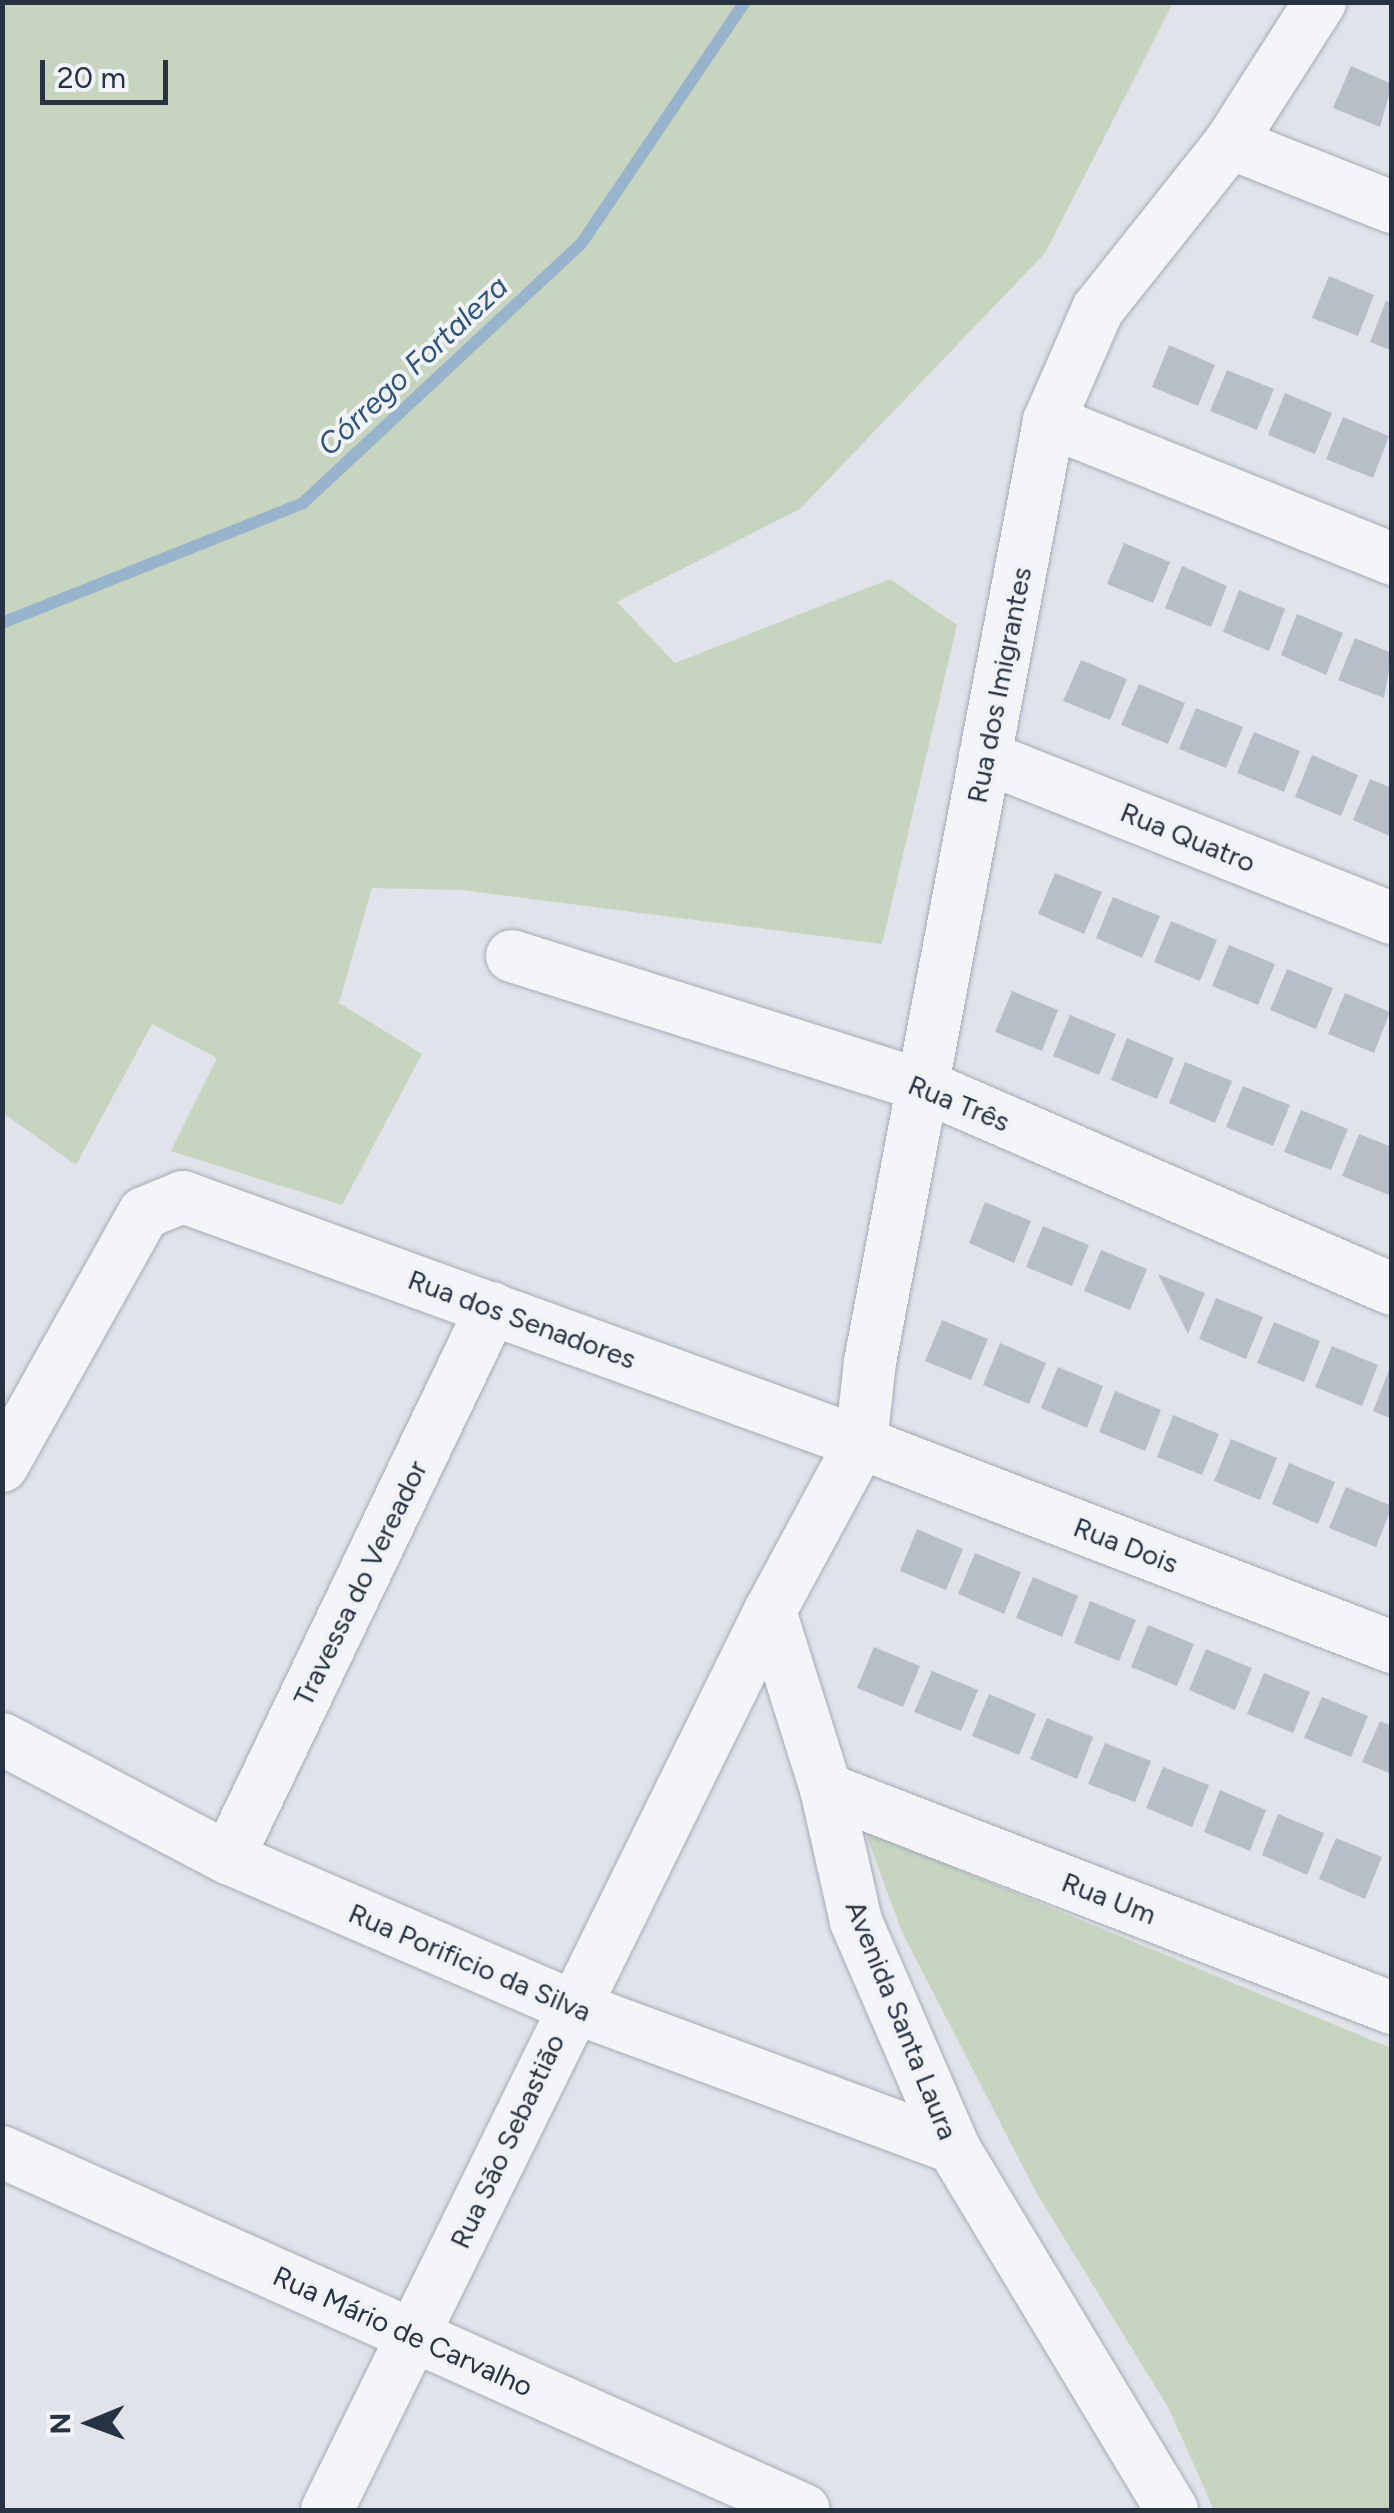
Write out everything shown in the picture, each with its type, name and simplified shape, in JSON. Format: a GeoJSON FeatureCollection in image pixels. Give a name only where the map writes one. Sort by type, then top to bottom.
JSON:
{"type":"FeatureCollection","features":[{"type":"Feature","properties":{"kind":"street","name":"Rua dos Imigrantes"},"geometry":{"type":"LineString","coordinates":[[861,1443],[870,1362],[1049,420],[1098,309],[1230,143],[1320,2]]}},
{"type":"Feature","properties":{"kind":"street"},"geometry":{"type":"LineString","coordinates":[[1230,143],[1392,207]]}},
{"type":"Feature","properties":{"kind":"street"},"geometry":{"type":"LineString","coordinates":[[1049,420],[1392,559]]}},
{"type":"Feature","properties":{"kind":"street","name":"Rua Quatro"},"geometry":{"type":"LineString","coordinates":[[985,757],[1392,918]]}},
{"type":"Feature","properties":{"kind":"street","name":"Rua Três"},"geometry":{"type":"LineString","coordinates":[[512,956],[924,1086],[1392,1289]]}},
{"type":"Feature","properties":{"kind":"street","name":"Rua dos Senadores"},"geometry":{"type":"LineString","coordinates":[[2,1466],[144,1213],[183,1196],[861,1443]]}},
{"type":"Feature","properties":{"kind":"street","name":"Travessa do Vereador"},"geometry":{"type":"LineString","coordinates":[[228,1858],[492,1308]]}},
{"type":"Feature","properties":{"kind":"street"},"geometry":{"type":"LineString","coordinates":[[770,1611],[861,1443]]}},
{"type":"Feature","properties":{"kind":"street","name":"Rua Dois"},"geometry":{"type":"LineString","coordinates":[[861,1443],[1392,1647]]}},
{"type":"Feature","properties":{"kind":"street","name":"Avenida Santa Laura"},"geometry":{"type":"LineString","coordinates":[[770,1611],[826,1789],[856,1921],[954,2148],[1172,2510]]}},
{"type":"Feature","properties":{"kind":"street","name":"Rua São Sebastião"},"geometry":{"type":"LineString","coordinates":[[327,2510],[571,2006],[770,1611]]}},
{"type":"Feature","properties":{"kind":"street","name":"Rua Porificio da Silva"},"geometry":{"type":"LineString","coordinates":[[2,1739],[228,1858],[571,2006],[954,2148]]}},
{"type":"Feature","properties":{"kind":"street","name":"Rua Um"},"geometry":{"type":"LineString","coordinates":[[826,1789],[1392,2008]]}},
{"type":"Feature","properties":{"kind":"street","name":"Rua Mário de Carvalho"},"geometry":{"type":"LineString","coordinates":[[2,2152],[804,2510]]}},
{"type":"Feature","properties":{"kind":"green space"},"geometry":{"type":"Polygon","coordinates":[[[3,2],[1173,3],[1045,253],[800,509],[617,602],[675,663],[890,579],[957,625],[882,944],[462,890],[372,888],[339,1003],[422,1054],[342,1205],[171,1151],[217,1058],[152,1024],[76,1165],[3,1113],[3,2]]]}},
{"type":"Feature","properties":{"kind":"green space"},"geometry":{"type":"Polygon","coordinates":[[[865,1831],[1391,2048],[1391,2510],[1214,2510],[1169,2409],[1036,2192],[902,1932],[865,1831]]]}},
{"type":"Feature","properties":{"kind":"building"},"geometry":{"type":"Polygon","coordinates":[[[1351,66],[1392,84],[1380,127],[1333,108],[1351,66]]]}},
{"type":"Feature","properties":{"kind":"building"},"geometry":{"type":"Polygon","coordinates":[[[1329,276],[1374,295],[1358,336],[1312,318],[1329,276]]]}},
{"type":"Feature","properties":{"kind":"building"},"geometry":{"type":"Polygon","coordinates":[[[1386,301],[1392,303],[1392,351],[1370,342],[1386,301]]]}},
{"type":"Feature","properties":{"kind":"building"},"geometry":{"type":"Polygon","coordinates":[[[1169,345],[1215,365],[1198,406],[1152,387],[1169,345]]]}},
{"type":"Feature","properties":{"kind":"building"},"geometry":{"type":"Polygon","coordinates":[[[1227,370],[1274,389],[1257,430],[1210,411],[1227,370]]]}},
{"type":"Feature","properties":{"kind":"building"},"geometry":{"type":"Polygon","coordinates":[[[1285,393],[1332,413],[1315,454],[1268,435],[1285,393]]]}},
{"type":"Feature","properties":{"kind":"building"},"geometry":{"type":"Polygon","coordinates":[[[1343,417],[1389,436],[1373,478],[1326,459],[1343,417]]]}},
{"type":"Feature","properties":{"kind":"building"},"geometry":{"type":"Polygon","coordinates":[[[1124,543],[1170,562],[1153,603],[1107,584],[1124,543]]]}},
{"type":"Feature","properties":{"kind":"building"},"geometry":{"type":"Polygon","coordinates":[[[1182,566],[1227,586],[1211,627],[1165,608],[1182,566]]]}},
{"type":"Feature","properties":{"kind":"building"},"geometry":{"type":"Polygon","coordinates":[[[1239,590],[1285,609],[1269,651],[1223,632],[1239,590]]]}},
{"type":"Feature","properties":{"kind":"building"},"geometry":{"type":"Polygon","coordinates":[[[1297,614],[1343,633],[1326,675],[1281,655],[1297,614]]]}},
{"type":"Feature","properties":{"kind":"building"},"geometry":{"type":"Polygon","coordinates":[[[1355,638],[1392,653],[1384,698],[1338,680],[1355,638]]]}},
{"type":"Feature","properties":{"kind":"building"},"geometry":{"type":"Polygon","coordinates":[[[1081,660],[1127,679],[1110,720],[1063,701],[1081,660]]]}},
{"type":"Feature","properties":{"kind":"building"},"geometry":{"type":"Polygon","coordinates":[[[1139,684],[1185,703],[1168,744],[1121,725],[1139,684]]]}},
{"type":"Feature","properties":{"kind":"building"},"geometry":{"type":"Polygon","coordinates":[[[1196,708],[1243,727],[1226,768],[1179,749],[1196,708]]]}},
{"type":"Feature","properties":{"kind":"building"},"geometry":{"type":"Polygon","coordinates":[[[1254,732],[1300,751],[1284,792],[1237,773],[1254,732]]]}},
{"type":"Feature","properties":{"kind":"building"},"geometry":{"type":"Polygon","coordinates":[[[1312,755],[1358,775],[1341,816],[1295,797],[1312,755]]]}},
{"type":"Feature","properties":{"kind":"building"},"geometry":{"type":"Polygon","coordinates":[[[1370,779],[1392,788],[1392,837],[1353,820],[1370,779]]]}},
{"type":"Feature","properties":{"kind":"building"},"geometry":{"type":"Polygon","coordinates":[[[1055,873],[1102,892],[1084,934],[1038,914],[1055,873]]]}},
{"type":"Feature","properties":{"kind":"building"},"geometry":{"type":"Polygon","coordinates":[[[1113,897],[1160,916],[1142,958],[1096,938],[1113,897]]]}},
{"type":"Feature","properties":{"kind":"building"},"geometry":{"type":"Polygon","coordinates":[[[1171,921],[1217,940],[1200,981],[1154,962],[1171,921]]]}},
{"type":"Feature","properties":{"kind":"building"},"geometry":{"type":"Polygon","coordinates":[[[1229,945],[1275,964],[1258,1005],[1212,986],[1229,945]]]}},
{"type":"Feature","properties":{"kind":"building"},"geometry":{"type":"Polygon","coordinates":[[[1287,969],[1333,988],[1316,1029],[1270,1010],[1287,969]]]}},
{"type":"Feature","properties":{"kind":"building"},"geometry":{"type":"Polygon","coordinates":[[[1012,991],[1058,1010],[1042,1051],[995,1032],[1012,991]]]}},
{"type":"Feature","properties":{"kind":"building"},"geometry":{"type":"Polygon","coordinates":[[[1345,993],[1390,1012],[1374,1053],[1328,1034],[1345,993]]]}},
{"type":"Feature","properties":{"kind":"building"},"geometry":{"type":"Polygon","coordinates":[[[1070,1015],[1116,1034],[1099,1075],[1053,1056],[1070,1015]]]}},
{"type":"Feature","properties":{"kind":"building"},"geometry":{"type":"Polygon","coordinates":[[[1127,1038],[1174,1058],[1157,1099],[1111,1080],[1127,1038]]]}},
{"type":"Feature","properties":{"kind":"building"},"geometry":{"type":"Polygon","coordinates":[[[1185,1062],[1232,1081],[1215,1123],[1169,1103],[1185,1062]]]}},
{"type":"Feature","properties":{"kind":"building"},"geometry":{"type":"Polygon","coordinates":[[[1243,1086],[1290,1105],[1273,1146],[1226,1127],[1243,1086]]]}},
{"type":"Feature","properties":{"kind":"building"},"geometry":{"type":"Polygon","coordinates":[[[1301,1110],[1348,1129],[1331,1170],[1284,1152],[1301,1110]]]}},
{"type":"Feature","properties":{"kind":"building"},"geometry":{"type":"Polygon","coordinates":[[[1359,1134],[1392,1147],[1389,1195],[1342,1176],[1359,1134]]]}},
{"type":"Feature","properties":{"kind":"building"},"geometry":{"type":"Polygon","coordinates":[[[985,1202],[1031,1221],[1014,1263],[969,1243],[985,1202]]]}},
{"type":"Feature","properties":{"kind":"building"},"geometry":{"type":"Polygon","coordinates":[[[1043,1226],[1089,1245],[1072,1286],[1026,1267],[1043,1226]]]}},
{"type":"Feature","properties":{"kind":"building"},"geometry":{"type":"Polygon","coordinates":[[[1101,1250],[1147,1269],[1130,1310],[1084,1291],[1101,1250]]]}},
{"type":"Feature","properties":{"kind":"building"},"geometry":{"type":"Polygon","coordinates":[[[1158,1274],[1205,1293],[1188,1334],[1158,1274]]]}},
{"type":"Feature","properties":{"kind":"building"},"geometry":{"type":"Polygon","coordinates":[[[1216,1298],[1263,1317],[1246,1359],[1199,1339],[1216,1298]]]}},
{"type":"Feature","properties":{"kind":"building"},"geometry":{"type":"Polygon","coordinates":[[[942,1320],[988,1339],[971,1380],[925,1361],[942,1320]]]}},
{"type":"Feature","properties":{"kind":"building"},"geometry":{"type":"Polygon","coordinates":[[[1274,1322],[1320,1341],[1304,1382],[1257,1363],[1274,1322]]]}},
{"type":"Feature","properties":{"kind":"building"},"geometry":{"type":"Polygon","coordinates":[[[1000,1343],[1046,1363],[1029,1404],[983,1385],[1000,1343]]]}},
{"type":"Feature","properties":{"kind":"building"},"geometry":{"type":"Polygon","coordinates":[[[1332,1346],[1378,1365],[1362,1406],[1315,1387],[1332,1346]]]}},
{"type":"Feature","properties":{"kind":"building"},"geometry":{"type":"Polygon","coordinates":[[[1392,1365],[1392,1419],[1373,1411],[1392,1365]]]}},
{"type":"Feature","properties":{"kind":"building"},"geometry":{"type":"Polygon","coordinates":[[[1058,1367],[1103,1386],[1087,1428],[1041,1408],[1058,1367]]]}},
{"type":"Feature","properties":{"kind":"building"},"geometry":{"type":"Polygon","coordinates":[[[1115,1391],[1161,1410],[1145,1451],[1099,1432],[1115,1391]]]}},
{"type":"Feature","properties":{"kind":"building"},"geometry":{"type":"Polygon","coordinates":[[[1173,1415],[1219,1434],[1202,1475],[1157,1457],[1173,1415]]]}},
{"type":"Feature","properties":{"kind":"building"},"geometry":{"type":"Polygon","coordinates":[[[1231,1439],[1277,1458],[1260,1500],[1214,1481],[1231,1439]]]}},
{"type":"Feature","properties":{"kind":"building"},"geometry":{"type":"Polygon","coordinates":[[[1289,1463],[1335,1482],[1318,1524],[1272,1504],[1289,1463]]]}},
{"type":"Feature","properties":{"kind":"building"},"geometry":{"type":"Polygon","coordinates":[[[1346,1487],[1392,1506],[1376,1547],[1329,1528],[1346,1487]]]}},
{"type":"Feature","properties":{"kind":"building"},"geometry":{"type":"Polygon","coordinates":[[[917,1529],[963,1549],[946,1590],[900,1571],[917,1529]]]}},
{"type":"Feature","properties":{"kind":"building"},"geometry":{"type":"Polygon","coordinates":[[[975,1553],[1021,1572],[1004,1614],[958,1594],[975,1553]]]}},
{"type":"Feature","properties":{"kind":"building"},"geometry":{"type":"Polygon","coordinates":[[[1033,1577],[1078,1596],[1062,1637],[1016,1618],[1033,1577]]]}},
{"type":"Feature","properties":{"kind":"building"},"geometry":{"type":"Polygon","coordinates":[[[1090,1601],[1136,1620],[1119,1661],[1074,1643],[1090,1601]]]}},
{"type":"Feature","properties":{"kind":"building"},"geometry":{"type":"Polygon","coordinates":[[[1148,1625],[1194,1644],[1177,1686],[1131,1667],[1148,1625]]]}},
{"type":"Feature","properties":{"kind":"building"},"geometry":{"type":"Polygon","coordinates":[[[874,1647],[920,1666],[903,1707],[857,1688],[874,1647]]]}},
{"type":"Feature","properties":{"kind":"building"},"geometry":{"type":"Polygon","coordinates":[[[1206,1649],[1252,1668],[1235,1710],[1189,1690],[1206,1649]]]}},
{"type":"Feature","properties":{"kind":"building"},"geometry":{"type":"Polygon","coordinates":[[[932,1671],[978,1690],[961,1731],[914,1712],[932,1671]]]}},
{"type":"Feature","properties":{"kind":"building"},"geometry":{"type":"Polygon","coordinates":[[[1264,1673],[1310,1692],[1293,1733],[1247,1714],[1264,1673]]]}},
{"type":"Feature","properties":{"kind":"building"},"geometry":{"type":"Polygon","coordinates":[[[989,1694],[1036,1714],[1019,1755],[972,1736],[989,1694]]]}},
{"type":"Feature","properties":{"kind":"building"},"geometry":{"type":"Polygon","coordinates":[[[1322,1697],[1368,1716],[1351,1757],[1304,1738],[1322,1697]]]}},
{"type":"Feature","properties":{"kind":"building"},"geometry":{"type":"Polygon","coordinates":[[[1047,1718],[1093,1737],[1077,1779],[1030,1759],[1047,1718]]]}},
{"type":"Feature","properties":{"kind":"building"},"geometry":{"type":"Polygon","coordinates":[[[1380,1721],[1392,1726],[1392,1774],[1362,1762],[1380,1721]]]}},
{"type":"Feature","properties":{"kind":"building"},"geometry":{"type":"Polygon","coordinates":[[[1105,1743],[1151,1761],[1135,1802],[1088,1784],[1105,1743]]]}},
{"type":"Feature","properties":{"kind":"building"},"geometry":{"type":"Polygon","coordinates":[[[1163,1767],[1209,1785],[1192,1827],[1146,1808],[1163,1767]]]}},
{"type":"Feature","properties":{"kind":"building"},"geometry":{"type":"Polygon","coordinates":[[[1220,1790],[1266,1810],[1250,1851],[1204,1832],[1220,1790]]]}},
{"type":"Feature","properties":{"kind":"building"},"geometry":{"type":"Polygon","coordinates":[[[1278,1814],[1324,1833],[1307,1875],[1262,1855],[1278,1814]]]}},
{"type":"Feature","properties":{"kind":"building"},"geometry":{"type":"Polygon","coordinates":[[[1336,1838],[1382,1857],[1365,1899],[1319,1879],[1336,1838]]]}},
{"type":"Feature","properties":{"kind":"waterway","name":"Córrego Fortaleza"},"geometry":{"type":"LineString","coordinates":[[2,623],[303,503],[581,244],[745,2]]}}]}
